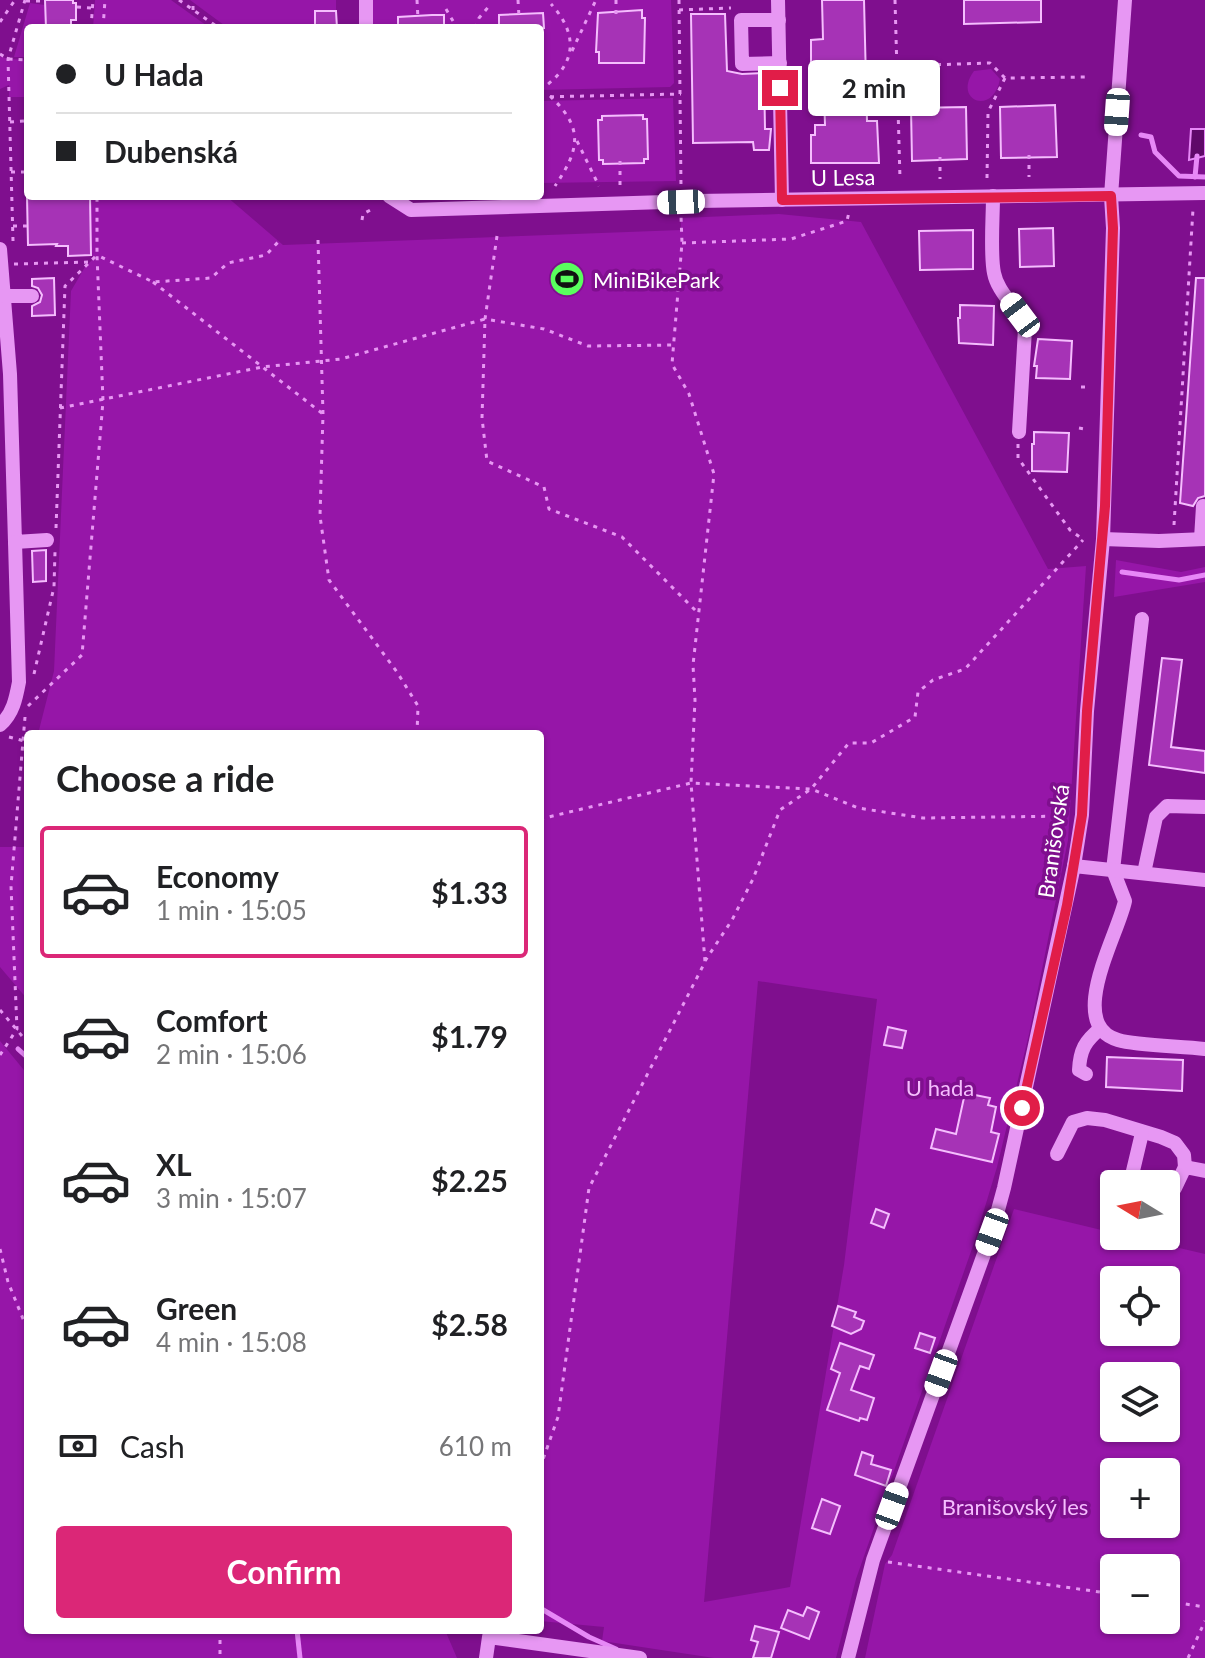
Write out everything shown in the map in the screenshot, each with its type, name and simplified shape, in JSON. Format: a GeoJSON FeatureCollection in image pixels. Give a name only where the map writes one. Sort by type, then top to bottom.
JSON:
{"type":"FeatureCollection","features":[{"type":"Feature","properties":{"kind":"street"},"geometry":{"type":"LineString","coordinates":[[366,0],[366,24]]}},
{"type":"Feature","properties":{"kind":"street"},"geometry":{"type":"LineString","coordinates":[[778,0],[782,200]]}},
{"type":"Feature","properties":{"kind":"street","name":"Branišovská"},"geometry":{"type":"LineString","coordinates":[[848,1658],[873,1560],[992,1232],[1074,866],[1082,815],[1087,711],[1103,539],[1113,228],[1111,196],[1125,0]]}},
{"type":"Feature","properties":{"kind":"street"},"geometry":{"type":"LineString","coordinates":[[779,20],[741,20],[742,64],[780,63]]}},
{"type":"Feature","properties":{"kind":"street","name":"U Lesa"},"geometry":{"type":"LineString","coordinates":[[395,200],[411,210],[851,198],[1199,193]]}},
{"type":"Feature","properties":{"kind":"street"},"geometry":{"type":"LineString","coordinates":[[993,196],[994,274],[1020,315],[1025,329],[1019,432]]}},
{"type":"Feature","properties":{"kind":"street"},"geometry":{"type":"LineString","coordinates":[[0,249],[19,682],[16,699],[0,725]]}},
{"type":"Feature","properties":{"kind":"street"},"geometry":{"type":"LineString","coordinates":[[3,296],[32,296]]}},
{"type":"Feature","properties":{"kind":"street"},"geometry":{"type":"LineString","coordinates":[[1103,539],[1203,539],[1203,506]]}},
{"type":"Feature","properties":{"kind":"street"},"geometry":{"type":"LineString","coordinates":[[15,542],[52,542]]}},
{"type":"Feature","properties":{"kind":"street"},"geometry":{"type":"LineString","coordinates":[[1142,619],[1113,870],[1125,901],[1094,993],[1093,1011],[1100,1029],[1117,1040],[1205,1049]]}},
{"type":"Feature","properties":{"kind":"street"},"geometry":{"type":"LineString","coordinates":[[1144,873],[1156,817],[1167,806],[1205,807]]}},
{"type":"Feature","properties":{"kind":"street"},"geometry":{"type":"LineString","coordinates":[[1074,866],[1205,880]]}},
{"type":"Feature","properties":{"kind":"street"},"geometry":{"type":"LineString","coordinates":[[1086,1074],[1079,1070],[1080,1055],[1086,1040],[1100,1029]]}},
{"type":"Feature","properties":{"kind":"street"},"geometry":{"type":"LineString","coordinates":[[1057,1154],[1073,1122],[1087,1118],[1105,1120],[1175,1143],[1184,1155],[1185,1167],[1180,1178]]}},
{"type":"Feature","properties":{"kind":"street"},"geometry":{"type":"LineString","coordinates":[[1133,1170],[1142,1133]]}},
{"type":"Feature","properties":{"kind":"street"},"geometry":{"type":"LineString","coordinates":[[1185,1167],[1205,1171]]}},
{"type":"Feature","properties":{"kind":"street"},"geometry":{"type":"LineString","coordinates":[[486,1658],[489,1637],[640,1658]]}},
{"type":"Feature","properties":{"kind":"path"},"geometry":{"type":"LineString","coordinates":[[0,22],[15,0]]}},
{"type":"Feature","properties":{"kind":"path"},"geometry":{"type":"LineString","coordinates":[[91,24],[93,0]]}},
{"type":"Feature","properties":{"kind":"path"},"geometry":{"type":"LineString","coordinates":[[103,24],[105,0]]}},
{"type":"Feature","properties":{"kind":"path"},"geometry":{"type":"LineString","coordinates":[[179,0],[213,24]]}},
{"type":"Feature","properties":{"kind":"path"},"geometry":{"type":"LineString","coordinates":[[193,0],[193,10]]}},
{"type":"Feature","properties":{"kind":"path"},"geometry":{"type":"LineString","coordinates":[[417,0],[418,19]]}},
{"type":"Feature","properties":{"kind":"path"},"geometry":{"type":"LineString","coordinates":[[518,0],[519,17]]}},
{"type":"Feature","properties":{"kind":"path"},"geometry":{"type":"LineString","coordinates":[[616,0],[616,15]]}},
{"type":"Feature","properties":{"kind":"path"},"geometry":{"type":"LineString","coordinates":[[679,0],[681,194]]}},
{"type":"Feature","properties":{"kind":"path"},"geometry":{"type":"LineString","coordinates":[[895,0],[900,179]]}},
{"type":"Feature","properties":{"kind":"path"},"geometry":{"type":"LineString","coordinates":[[45,1],[26,1],[8,59],[14,264],[90,262]]}},
{"type":"Feature","properties":{"kind":"path"},"geometry":{"type":"LineString","coordinates":[[544,87],[561,73],[595,2]]}},
{"type":"Feature","properties":{"kind":"path"},"geometry":{"type":"LineString","coordinates":[[551,4],[563,18],[571,54]]}},
{"type":"Feature","properties":{"kind":"path"},"geometry":{"type":"LineString","coordinates":[[477,24],[490,5]]}},
{"type":"Feature","properties":{"kind":"path"},"geometry":{"type":"LineString","coordinates":[[77,7],[92,8]]}},
{"type":"Feature","properties":{"kind":"path"},"geometry":{"type":"LineString","coordinates":[[679,10],[733,8]]}},
{"type":"Feature","properties":{"kind":"path"},"geometry":{"type":"LineString","coordinates":[[446,9],[455,24]]}},
{"type":"Feature","properties":{"kind":"path"},"geometry":{"type":"LineString","coordinates":[[0,54],[8,59],[24,60]]}},
{"type":"Feature","properties":{"kind":"path"},"geometry":{"type":"LineString","coordinates":[[897,66],[990,63],[1005,78],[1085,77]]}},
{"type":"Feature","properties":{"kind":"path"},"geometry":{"type":"LineString","coordinates":[[987,178],[988,112],[1005,78]]}},
{"type":"Feature","properties":{"kind":"path"},"geometry":{"type":"LineString","coordinates":[[544,97],[681,94]]}},
{"type":"Feature","properties":{"kind":"path"},"geometry":{"type":"LineString","coordinates":[[550,96],[570,118],[577,141],[599,186]]}},
{"type":"Feature","properties":{"kind":"path"},"geometry":{"type":"LineString","coordinates":[[10,122],[24,121]]}},
{"type":"Feature","properties":{"kind":"path"},"geometry":{"type":"LineString","coordinates":[[555,186],[566,170],[577,141]]}},
{"type":"Feature","properties":{"kind":"path"},"geometry":{"type":"LineString","coordinates":[[1029,155],[1029,177]]}},
{"type":"Feature","properties":{"kind":"path"},"geometry":{"type":"LineString","coordinates":[[940,157],[940,179]]}},
{"type":"Feature","properties":{"kind":"path"},"geometry":{"type":"LineString","coordinates":[[620,161],[620,185]]}},
{"type":"Feature","properties":{"kind":"path"},"geometry":{"type":"LineString","coordinates":[[11,172],[24,172]]}},
{"type":"Feature","properties":{"kind":"path"},"geometry":{"type":"LineString","coordinates":[[1173,541],[1199,193]]}},
{"type":"Feature","properties":{"kind":"path"},"geometry":{"type":"LineString","coordinates":[[682,243],[791,239],[847,221],[851,198]]}},
{"type":"Feature","properties":{"kind":"path"},"geometry":{"type":"LineString","coordinates":[[27,707],[82,655],[103,401],[97,200]]}},
{"type":"Feature","properties":{"kind":"path"},"geometry":{"type":"LineString","coordinates":[[362,220],[363,214],[374,208]]}},
{"type":"Feature","properties":{"kind":"path"},"geometry":{"type":"LineString","coordinates":[[681,213],[682,243],[672,364],[689,394],[714,474],[693,665],[695,700],[691,783],[705,962]]}},
{"type":"Feature","properties":{"kind":"path"},"geometry":{"type":"LineString","coordinates":[[13,226],[27,226]]}},
{"type":"Feature","properties":{"kind":"path"},"geometry":{"type":"LineString","coordinates":[[497,236],[485,319],[482,418],[487,461],[544,487],[549,509],[622,537],[699,614]]}},
{"type":"Feature","properties":{"kind":"path"},"geometry":{"type":"LineString","coordinates":[[153,282],[211,278],[228,263],[266,255],[280,240]]}},
{"type":"Feature","properties":{"kind":"path"},"geometry":{"type":"LineString","coordinates":[[318,240],[323,414],[320,516],[329,580],[397,672],[418,706],[417,730]]}},
{"type":"Feature","properties":{"kind":"path"},"geometry":{"type":"LineString","coordinates":[[33,677],[54,587],[52,542],[65,286],[97,255]]}},
{"type":"Feature","properties":{"kind":"path"},"geometry":{"type":"LineString","coordinates":[[97,255],[153,282],[323,414]]}},
{"type":"Feature","properties":{"kind":"path"},"geometry":{"type":"LineString","coordinates":[[60,408],[262,367],[341,359],[485,319],[544,329],[588,346],[674,345]]}},
{"type":"Feature","properties":{"kind":"path"},"geometry":{"type":"LineString","coordinates":[[1081,387],[1088,387]]}},
{"type":"Feature","properties":{"kind":"path"},"geometry":{"type":"LineString","coordinates":[[1079,428],[1085,429]]}},
{"type":"Feature","properties":{"kind":"path"},"geometry":{"type":"LineString","coordinates":[[544,1457],[558,1417],[589,1188],[705,962],[753,879],[780,810],[811,789],[849,743],[871,743],[915,717],[918,692],[933,680],[965,669],[1083,540],[1070,530],[1018,458],[1019,432]]}},
{"type":"Feature","properties":{"kind":"path"},"geometry":{"type":"LineString","coordinates":[[0,1055],[17,1029],[11,886],[22,738],[30,692]]}},
{"type":"Feature","properties":{"kind":"path"},"geometry":{"type":"LineString","coordinates":[[0,735],[22,738]]}},
{"type":"Feature","properties":{"kind":"path"},"geometry":{"type":"LineString","coordinates":[[544,818],[691,783],[811,789],[858,808],[923,818],[1082,815]]}},
{"type":"Feature","properties":{"kind":"path"},"geometry":{"type":"LineString","coordinates":[[0,1010],[24,1038]]}},
{"type":"Feature","properties":{"kind":"path"},"geometry":{"type":"LineString","coordinates":[[0,1249],[8,1282],[24,1321]]}},
{"type":"Feature","properties":{"kind":"path"},"geometry":{"type":"LineString","coordinates":[[873,1560],[1100,1592]]}},
{"type":"Feature","properties":{"kind":"path"},"geometry":{"type":"LineString","coordinates":[[1180,1603],[1205,1607]]}},
{"type":"Feature","properties":{"kind":"path"},"geometry":{"type":"LineString","coordinates":[[1188,1658],[1205,1621]]}},
{"type":"Feature","properties":{"kind":"path"},"geometry":{"type":"LineString","coordinates":[[220,1634],[220,1658]]}},
{"type":"Feature","properties":{"kind":"green space"},"geometry":{"type":"Polygon","coordinates":[[[95,0],[171,0],[204,24],[93,24],[95,0]]]}},
{"type":"Feature","properties":{"kind":"green space"},"geometry":{"type":"Polygon","coordinates":[[[190,0],[336,0],[336,11],[315,11],[315,24],[223,24],[190,0]]]}},
{"type":"Feature","properties":{"kind":"green space"},"geometry":{"type":"Polygon","coordinates":[[[371,0],[671,0],[674,83],[670,87],[544,90],[544,24],[372,24],[371,0]]]}},
{"type":"Feature","properties":{"kind":"green space"},"geometry":{"type":"Polygon","coordinates":[[[30,3],[45,5],[45,24],[24,24],[24,57],[14,57],[30,3]]]}},
{"type":"Feature","properties":{"kind":"green space"},"geometry":{"type":"Polygon","coordinates":[[[0,56],[24,60],[24,97],[9,97],[9,85],[0,89],[0,56]]]}},
{"type":"Feature","properties":{"kind":"green space"},"geometry":{"type":"Polygon","coordinates":[[[991,69],[1000,79],[996,91],[990,98],[976,100],[968,90],[969,81],[974,71],[991,69]]]}},
{"type":"Feature","properties":{"kind":"green space"},"geometry":{"type":"Polygon","coordinates":[[[673,98],[676,181],[544,183],[544,101],[673,98]]]}},
{"type":"Feature","properties":{"kind":"green space","name":"U hada"},"geometry":{"type":"Polygon","coordinates":[[[89,200],[231,200],[283,245],[681,230],[681,218],[779,214],[861,222],[1048,569],[1086,566],[1068,840],[1029,1034],[997,1167],[975,1240],[856,1579],[836,1658],[714,1658],[602,1641],[604,1627],[544,1621],[544,730],[39,730],[54,671],[71,291],[85,267],[96,256],[90,256],[89,200]],[[758,981],[704,1602],[790,1587],[844,1265],[877,999],[758,981]]]}},
{"type":"Feature","properties":{"kind":"green space"},"geometry":{"type":"Polygon","coordinates":[[[1116,560],[1181,572],[1205,567],[1205,582],[1114,597],[1116,560]]]}},
{"type":"Feature","properties":{"kind":"green space"},"geometry":{"type":"Polygon","coordinates":[[[0,847],[24,847],[24,995],[0,967],[0,847]]]}},
{"type":"Feature","properties":{"kind":"green space"},"geometry":{"type":"Polygon","coordinates":[[[0,1041],[24,1070],[24,1634],[447,1634],[457,1658],[0,1658],[0,1041]]]}},
{"type":"Feature","properties":{"kind":"green space","name":"Branišovský les"},"geometry":{"type":"Polygon","coordinates":[[[1014,1209],[1100,1230],[1100,1250],[1180,1248],[1205,1254],[1205,1658],[865,1658],[885,1564],[892,1555],[1014,1209]]]}},
{"type":"Feature","properties":{"kind":"shaded area"},"geometry":{"type":"Polygon","coordinates":[[[1191,129],[1205,129],[1205,156],[1189,160],[1191,129]]]}},
{"type":"Feature","properties":{"kind":"building"},"geometry":{"type":"Polygon","coordinates":[[[45,0],[73,0],[76,3],[76,20],[71,20],[71,24],[46,24],[45,0]]]}},
{"type":"Feature","properties":{"kind":"building"},"geometry":{"type":"Polygon","coordinates":[[[822,0],[864,0],[867,121],[877,121],[879,163],[811,163],[811,135],[815,135],[815,125],[825,125],[824,95],[812,96],[811,74],[811,40],[823,39],[822,0]]]}},
{"type":"Feature","properties":{"kind":"building"},"geometry":{"type":"Polygon","coordinates":[[[964,0],[1041,0],[1041,22],[964,24],[964,0]]]}},
{"type":"Feature","properties":{"kind":"building"},"geometry":{"type":"Polygon","coordinates":[[[642,10],[642,18],[645,18],[644,63],[599,63],[599,52],[596,52],[598,13],[642,10]]]}},
{"type":"Feature","properties":{"kind":"building"},"geometry":{"type":"Polygon","coordinates":[[[315,11],[336,11],[337,24],[315,24],[315,11]]]}},
{"type":"Feature","properties":{"kind":"building"},"geometry":{"type":"Polygon","coordinates":[[[543,13],[544,24],[499,24],[499,15],[543,13]]]}},
{"type":"Feature","properties":{"kind":"building"},"geometry":{"type":"Polygon","coordinates":[[[691,14],[725,14],[727,71],[764,73],[765,129],[771,129],[769,150],[754,150],[753,142],[693,143],[691,14]]]}},
{"type":"Feature","properties":{"kind":"building"},"geometry":{"type":"Polygon","coordinates":[[[444,15],[444,24],[398,24],[398,17],[444,15]]]}},
{"type":"Feature","properties":{"kind":"building"},"geometry":{"type":"Polygon","coordinates":[[[1055,105],[1057,157],[1001,158],[1000,107],[1055,105]]]}},
{"type":"Feature","properties":{"kind":"building"},"geometry":{"type":"Polygon","coordinates":[[[966,107],[967,159],[912,161],[911,108],[966,107]]]}},
{"type":"Feature","properties":{"kind":"building"},"geometry":{"type":"Polygon","coordinates":[[[643,115],[643,119],[647,119],[648,159],[644,159],[644,163],[603,164],[603,160],[599,160],[598,120],[602,120],[602,116],[643,115]]]}},
{"type":"Feature","properties":{"kind":"building"},"geometry":{"type":"Polygon","coordinates":[[[27,200],[90,200],[91,255],[68,256],[68,246],[57,244],[28,245],[27,200]]]}},
{"type":"Feature","properties":{"kind":"building"},"geometry":{"type":"Polygon","coordinates":[[[1053,228],[1054,266],[1020,267],[1019,229],[1053,228]]]}},
{"type":"Feature","properties":{"kind":"building"},"geometry":{"type":"Polygon","coordinates":[[[973,230],[973,269],[920,270],[919,231],[973,230]]]}},
{"type":"Feature","properties":{"kind":"building"},"geometry":{"type":"Polygon","coordinates":[[[54,278],[55,315],[32,316],[32,306],[40,302],[42,295],[38,288],[32,286],[32,279],[54,278]]]}},
{"type":"Feature","properties":{"kind":"building"},"geometry":{"type":"Polygon","coordinates":[[[1196,278],[1205,278],[1205,496],[1198,498],[1193,506],[1180,503],[1196,278]]]}},
{"type":"Feature","properties":{"kind":"building"},"geometry":{"type":"Polygon","coordinates":[[[960,305],[994,306],[993,345],[959,343],[960,305]]]}},
{"type":"Feature","properties":{"kind":"building"},"geometry":{"type":"Polygon","coordinates":[[[1038,339],[1072,341],[1070,379],[1036,378],[1037,366],[1034,366],[1038,339]]]}},
{"type":"Feature","properties":{"kind":"building"},"geometry":{"type":"Polygon","coordinates":[[[1034,432],[1069,433],[1067,472],[1032,471],[1034,432]]]}},
{"type":"Feature","properties":{"kind":"building"},"geometry":{"type":"Polygon","coordinates":[[[46,550],[46,581],[33,582],[32,551],[46,550]]]}},
{"type":"Feature","properties":{"kind":"building"},"geometry":{"type":"Polygon","coordinates":[[[1162,658],[1182,660],[1171,747],[1205,751],[1205,773],[1149,765],[1162,658]]]}},
{"type":"Feature","properties":{"kind":"building"},"geometry":{"type":"Polygon","coordinates":[[[888,1027],[906,1031],[902,1048],[884,1045],[888,1027]]]}},
{"type":"Feature","properties":{"kind":"building"},"geometry":{"type":"Polygon","coordinates":[[[1107,1057],[1183,1060],[1182,1091],[1106,1087],[1107,1057]]]}},
{"type":"Feature","properties":{"kind":"building"},"geometry":{"type":"Polygon","coordinates":[[[965,1093],[990,1098],[988,1105],[996,1107],[991,1132],[999,1134],[992,1162],[931,1148],[936,1129],[956,1134],[965,1093]]]}},
{"type":"Feature","properties":{"kind":"building"},"geometry":{"type":"Polygon","coordinates":[[[876,1209],[889,1214],[884,1228],[871,1223],[876,1209]]]}},
{"type":"Feature","properties":{"kind":"building"},"geometry":{"type":"Polygon","coordinates":[[[838,1306],[856,1312],[854,1317],[864,1321],[861,1329],[851,1334],[832,1326],[838,1306]]]}},
{"type":"Feature","properties":{"kind":"building"},"geometry":{"type":"Polygon","coordinates":[[[920,1333],[935,1338],[930,1353],[915,1348],[920,1333]]]}},
{"type":"Feature","properties":{"kind":"building"},"geometry":{"type":"Polygon","coordinates":[[[840,1343],[874,1355],[869,1369],[860,1366],[851,1390],[874,1398],[867,1420],[860,1418],[859,1421],[827,1410],[840,1373],[831,1369],[840,1343]]]}},
{"type":"Feature","properties":{"kind":"building"},"geometry":{"type":"Polygon","coordinates":[[[862,1452],[873,1456],[871,1464],[891,1470],[886,1486],[855,1475],[862,1452]]]}},
{"type":"Feature","properties":{"kind":"building"},"geometry":{"type":"Polygon","coordinates":[[[822,1499],[840,1506],[830,1534],[812,1528],[822,1499]]]}},
{"type":"Feature","properties":{"kind":"building"},"geometry":{"type":"Polygon","coordinates":[[[807,1607],[819,1612],[809,1639],[781,1628],[788,1610],[803,1616],[807,1607]]]}},
{"type":"Feature","properties":{"kind":"building"},"geometry":{"type":"Polygon","coordinates":[[[755,1626],[779,1632],[771,1658],[753,1658],[758,1642],[751,1640],[755,1626]]]}},
{"type":"Feature","properties":{"kind":"waterway"},"geometry":{"type":"LineString","coordinates":[[1141,135],[1151,137],[1155,152],[1179,176],[1205,177]]}},
{"type":"Feature","properties":{"kind":"waterway"},"geometry":{"type":"LineString","coordinates":[[1195,177],[1197,156]]}},
{"type":"Feature","properties":{"kind":"waterway"},"geometry":{"type":"LineString","coordinates":[[1122,572],[1179,580],[1205,575]]}},
{"type":"Feature","properties":{"kind":"waterway"},"geometry":{"type":"LineString","coordinates":[[18,1049],[24,1054]]}},
{"type":"Feature","properties":{"kind":"waterway"},"geometry":{"type":"LineString","coordinates":[[544,1610],[616,1649]]}},
{"type":"Feature","properties":{"kind":"waterway"},"geometry":{"type":"LineString","coordinates":[[297,1634],[300,1658]]}},
{"type":"Feature","properties":{"kind":"place","name":"MiniBikePark"},"geometry":{"type":"Point","coordinates":[567,279]}},
{"type":"Feature","properties":{"kind":"route"},"geometry":{"type":"LineString","coordinates":[[780,88],[782,200],[1111,196],[1113,228],[1105,506],[1087,711],[1082,815],[1067,905],[1022,1108]]}}]}
